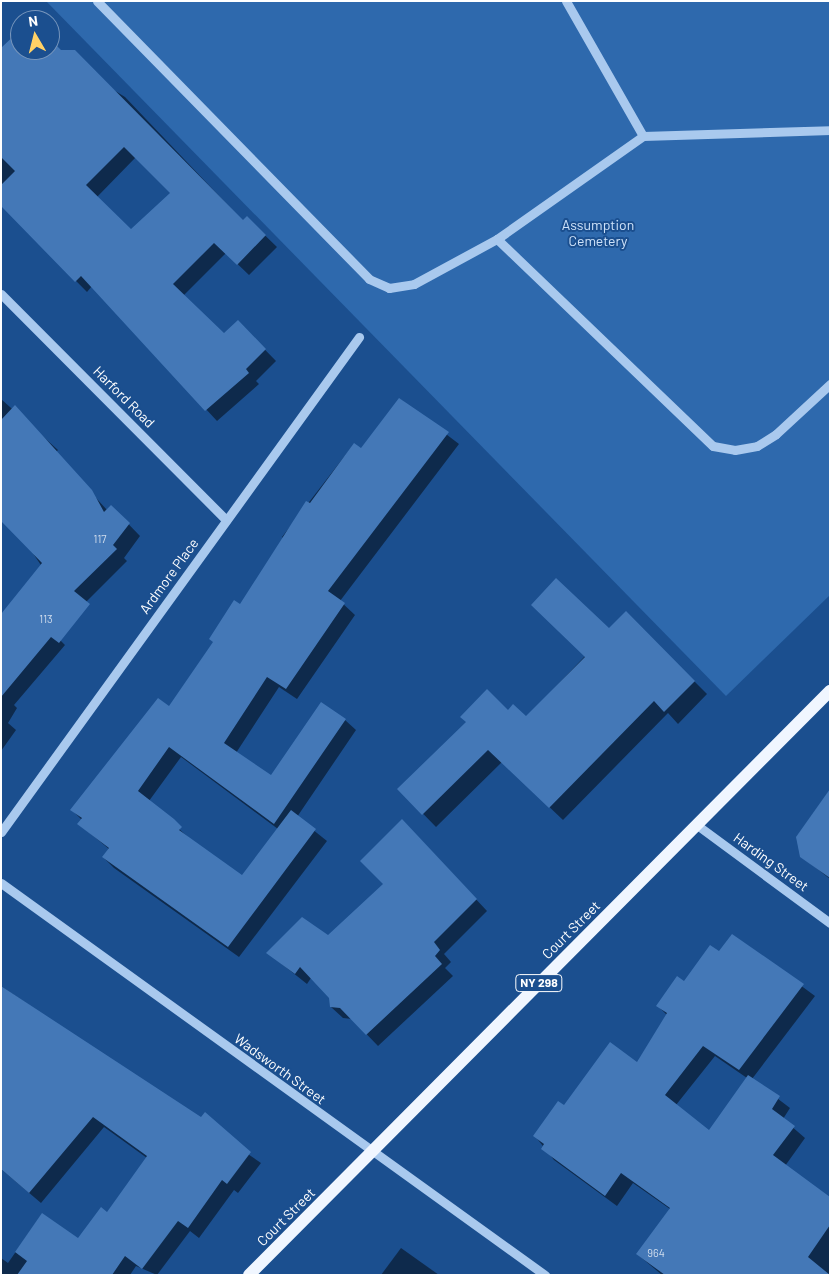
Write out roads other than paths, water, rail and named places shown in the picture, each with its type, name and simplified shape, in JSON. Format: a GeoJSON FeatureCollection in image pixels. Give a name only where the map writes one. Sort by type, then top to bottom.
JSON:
{"type":"FeatureCollection","features":[{"type":"Feature","properties":{"kind":"main road","name":"Court Street"},"geometry":{"type":"LineString","coordinates":[[249,1275],[830,691]]}},
{"type":"Feature","properties":{"kind":"street"},"geometry":{"type":"LineString","coordinates":[[97,1],[369,279],[389,288],[414,284],[497,239],[643,136],[830,130]]}},
{"type":"Feature","properties":{"kind":"street"},"geometry":{"type":"LineString","coordinates":[[566,1],[643,136]]}},
{"type":"Feature","properties":{"kind":"street"},"geometry":{"type":"LineString","coordinates":[[497,239],[713,446],[735,450],[757,446],[776,434],[830,384]]}},
{"type":"Feature","properties":{"kind":"street","name":"Harford Road"},"geometry":{"type":"LineString","coordinates":[[1,294],[226,520]]}},
{"type":"Feature","properties":{"kind":"street","name":"Ardmore Place"},"geometry":{"type":"LineString","coordinates":[[1,832],[359,337]]}},
{"type":"Feature","properties":{"kind":"street","name":"Harding Street"},"geometry":{"type":"LineString","coordinates":[[697,824],[830,922]]}},
{"type":"Feature","properties":{"kind":"street","name":"Wadsworth Street"},"geometry":{"type":"LineString","coordinates":[[1,883],[371,1152],[545,1275]]}},
{"type":"Feature","properties":{"kind":"park label","name":"Assumption Cemetery"},"geometry":{"type":"Point","coordinates":[598,234]}}]}
